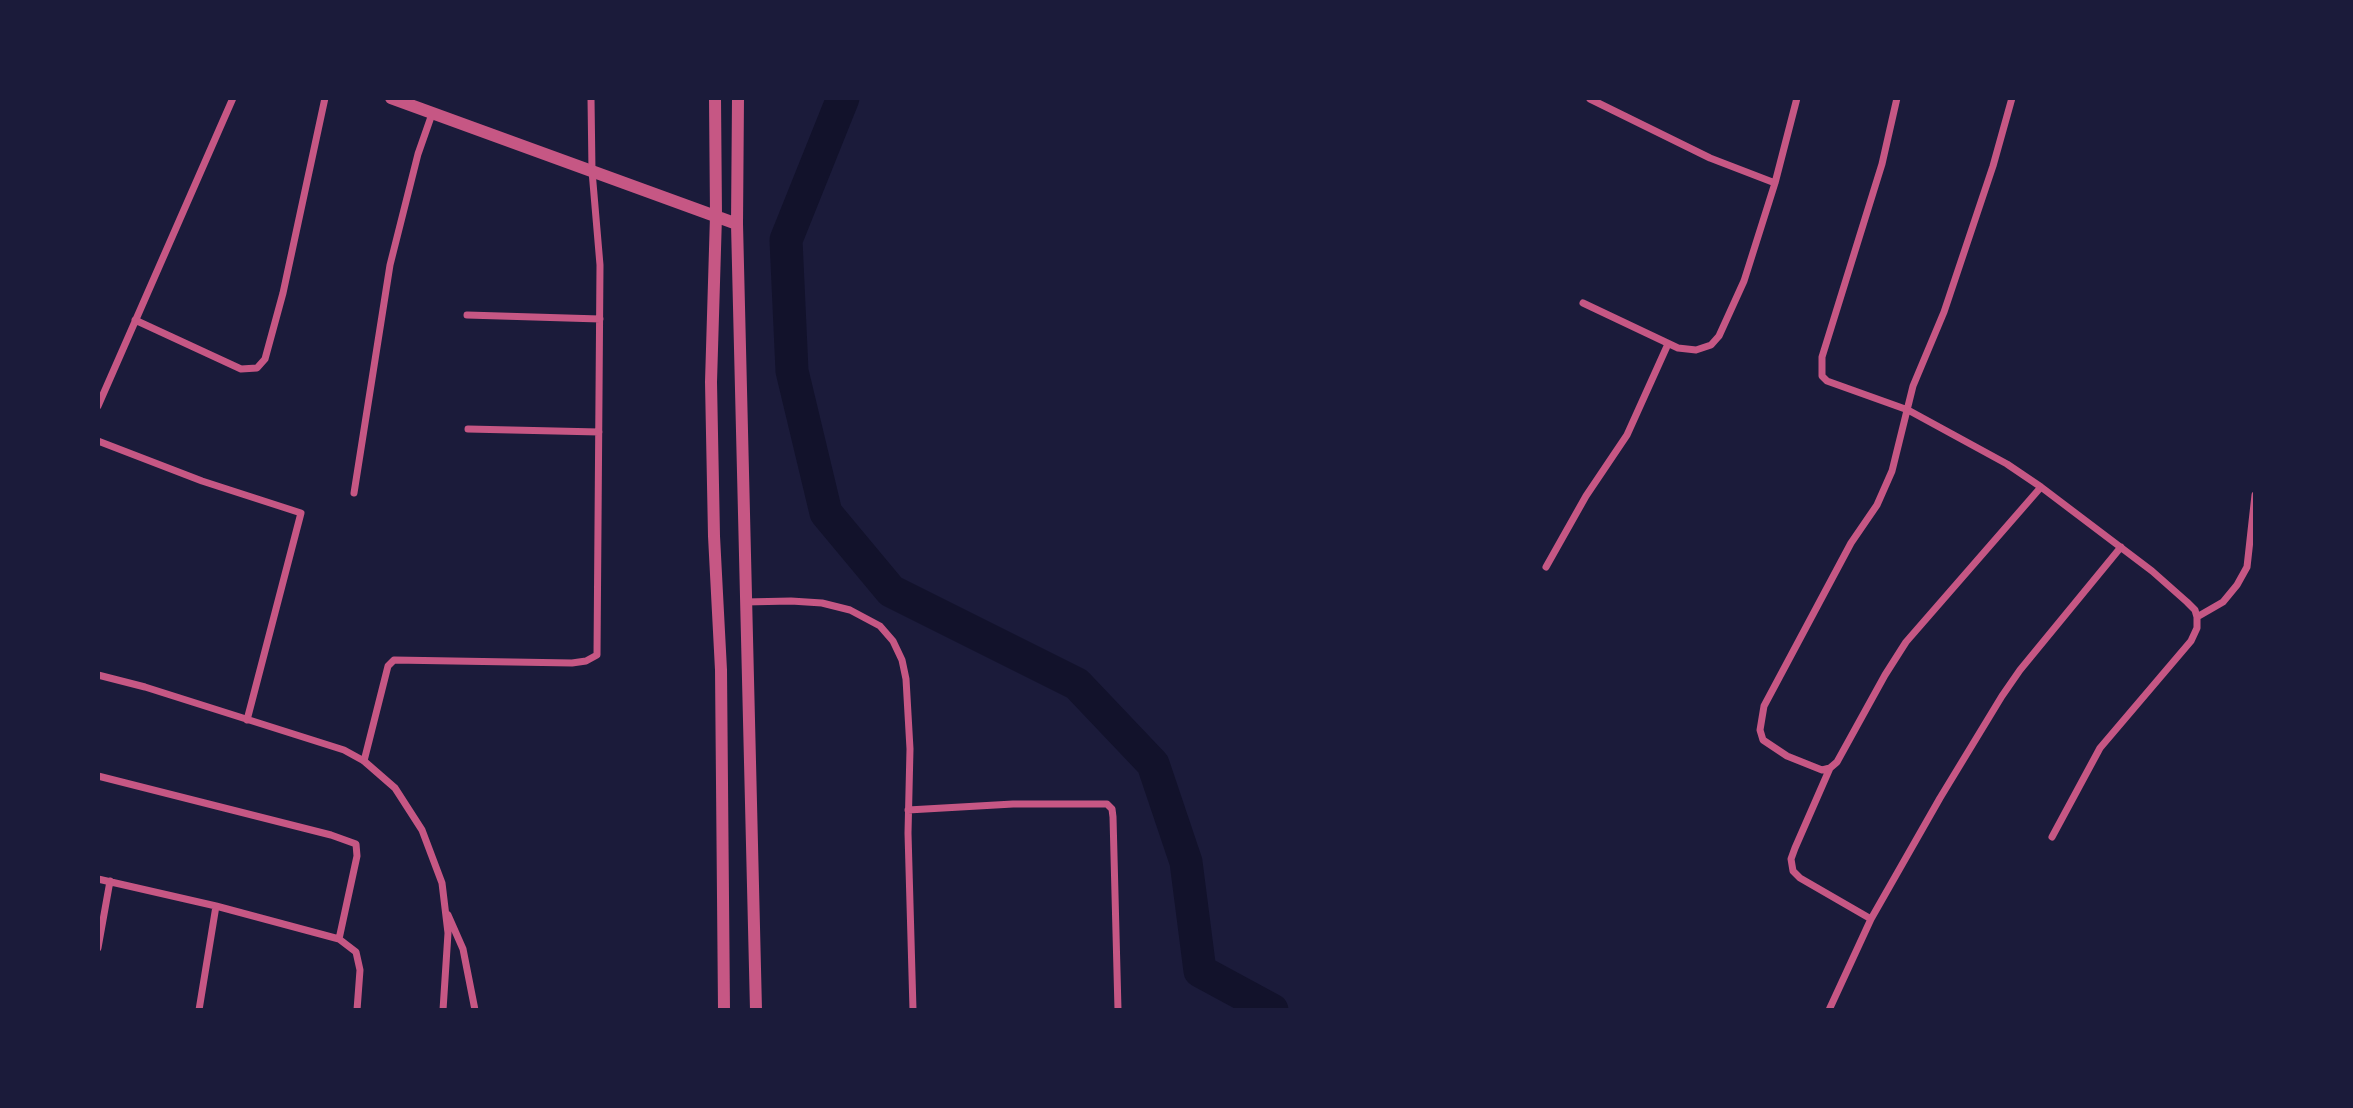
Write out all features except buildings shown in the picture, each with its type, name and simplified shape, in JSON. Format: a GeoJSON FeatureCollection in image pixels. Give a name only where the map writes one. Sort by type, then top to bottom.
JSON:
{"type":"FeatureCollection","features":[{"type":"Feature","properties":{"kind":"street"},"geometry":{"type":"LineString","coordinates":[[98,406],[233,98]]}},
{"type":"Feature","properties":{"kind":"street"},"geometry":{"type":"LineString","coordinates":[[135,320],[241,369],[257,368],[265,359],[283,293],[325,98]]}},
{"type":"Feature","properties":{"kind":"street"},"geometry":{"type":"LineString","coordinates":[[391,98],[737,224]]}},
{"type":"Feature","properties":{"kind":"street"},"geometry":{"type":"LineString","coordinates":[[364,761],[388,666],[394,660],[572,663],[586,661],[597,655],[600,265],[592,171],[592,98]]}},
{"type":"Feature","properties":{"kind":"street"},"geometry":{"type":"LineString","coordinates":[[715,98],[716,216],[710,382],[721,670],[724,1010]]}},
{"type":"Feature","properties":{"kind":"street"},"geometry":{"type":"LineString","coordinates":[[738,98],[737,224],[744,602],[756,1010]]}},
{"type":"Feature","properties":{"kind":"street"},"geometry":{"type":"LineString","coordinates":[[1583,303],[1678,348],[1696,350],[1711,345],[1719,336],[1744,281],[1775,183],[1797,98]]}},
{"type":"Feature","properties":{"kind":"street"},"geometry":{"type":"LineString","coordinates":[[1897,98],[1882,163],[1827,340],[1820,369],[1826,381],[1908,410],[2007,464],[2121,547],[2187,602],[2195,610],[2197,617],[2197,628],[2191,641],[2099,748],[2052,837]]}},
{"type":"Feature","properties":{"kind":"street"},"geometry":{"type":"LineString","coordinates":[[1830,768],[1822,770],[1787,756],[1763,740],[1760,730],[1764,706],[1851,542],[1877,505],[1892,471],[1913,386],[1944,312],[1989,179],[2012,98]]}},
{"type":"Feature","properties":{"kind":"street"},"geometry":{"type":"LineString","coordinates":[[1590,99],[1699,152],[1775,183]]}},
{"type":"Feature","properties":{"kind":"street"},"geometry":{"type":"LineString","coordinates":[[354,493],[390,265],[418,154],[432,114]]}},
{"type":"Feature","properties":{"kind":"street"},"geometry":{"type":"LineString","coordinates":[[467,315],[600,319]]}},
{"type":"Feature","properties":{"kind":"street"},"geometry":{"type":"LineString","coordinates":[[1546,567],[1586,496],[1627,435],[1668,344]]}},
{"type":"Feature","properties":{"kind":"street"},"geometry":{"type":"LineString","coordinates":[[468,429],[599,432]]}},
{"type":"Feature","properties":{"kind":"street"},"geometry":{"type":"LineString","coordinates":[[98,441],[201,481],[301,513],[247,720]]}},
{"type":"Feature","properties":{"kind":"street"},"geometry":{"type":"LineString","coordinates":[[1871,919],[1800,878],[1793,871],[1791,859],[1795,848],[1830,768],[1837,762],[1906,642],[2041,487]]}},
{"type":"Feature","properties":{"kind":"street"},"geometry":{"type":"LineString","coordinates":[[2197,617],[2223,602],[2237,585],[2246,567],[2255,495]]}},
{"type":"Feature","properties":{"kind":"street"},"geometry":{"type":"LineString","coordinates":[[1829,1010],[1871,919],[1940,798],[2020,670],[2121,547]]}},
{"type":"Feature","properties":{"kind":"street"},"geometry":{"type":"LineString","coordinates":[[2246,567],[2255,572]]}},
{"type":"Feature","properties":{"kind":"street"},"geometry":{"type":"LineString","coordinates":[[744,602],[822,603],[850,610],[880,626],[893,641],[902,660],[906,678],[909,749],[913,1010]]}},
{"type":"Feature","properties":{"kind":"street"},"geometry":{"type":"LineString","coordinates":[[98,675],[145,687],[344,750],[364,761],[396,788],[422,830],[442,883],[448,933],[443,1010]]}},
{"type":"Feature","properties":{"kind":"street"},"geometry":{"type":"LineString","coordinates":[[98,776],[331,835],[356,844],[357,856],[339,939]]}},
{"type":"Feature","properties":{"kind":"street"},"geometry":{"type":"LineString","coordinates":[[908,810],[1013,804],[1107,804],[1112,809],[1113,817],[1118,1010]]}},
{"type":"Feature","properties":{"kind":"street"},"geometry":{"type":"LineString","coordinates":[[98,879],[216,906],[339,939],[356,952],[360,970],[357,1010]]}},
{"type":"Feature","properties":{"kind":"street"},"geometry":{"type":"LineString","coordinates":[[98,948],[110,881]]}},
{"type":"Feature","properties":{"kind":"street"},"geometry":{"type":"LineString","coordinates":[[199,1010],[216,906]]}},
{"type":"Feature","properties":{"kind":"street"},"geometry":{"type":"LineString","coordinates":[[445,908],[463,950],[475,1010]]}},
{"type":"Feature","properties":{"kind":"waterway"},"geometry":{"type":"LineString","coordinates":[[843,98],[786,240],[792,371],[826,513],[891,591],[1077,684],[1153,764],[1186,862],[1200,971],[1272,1010]]}}]}
